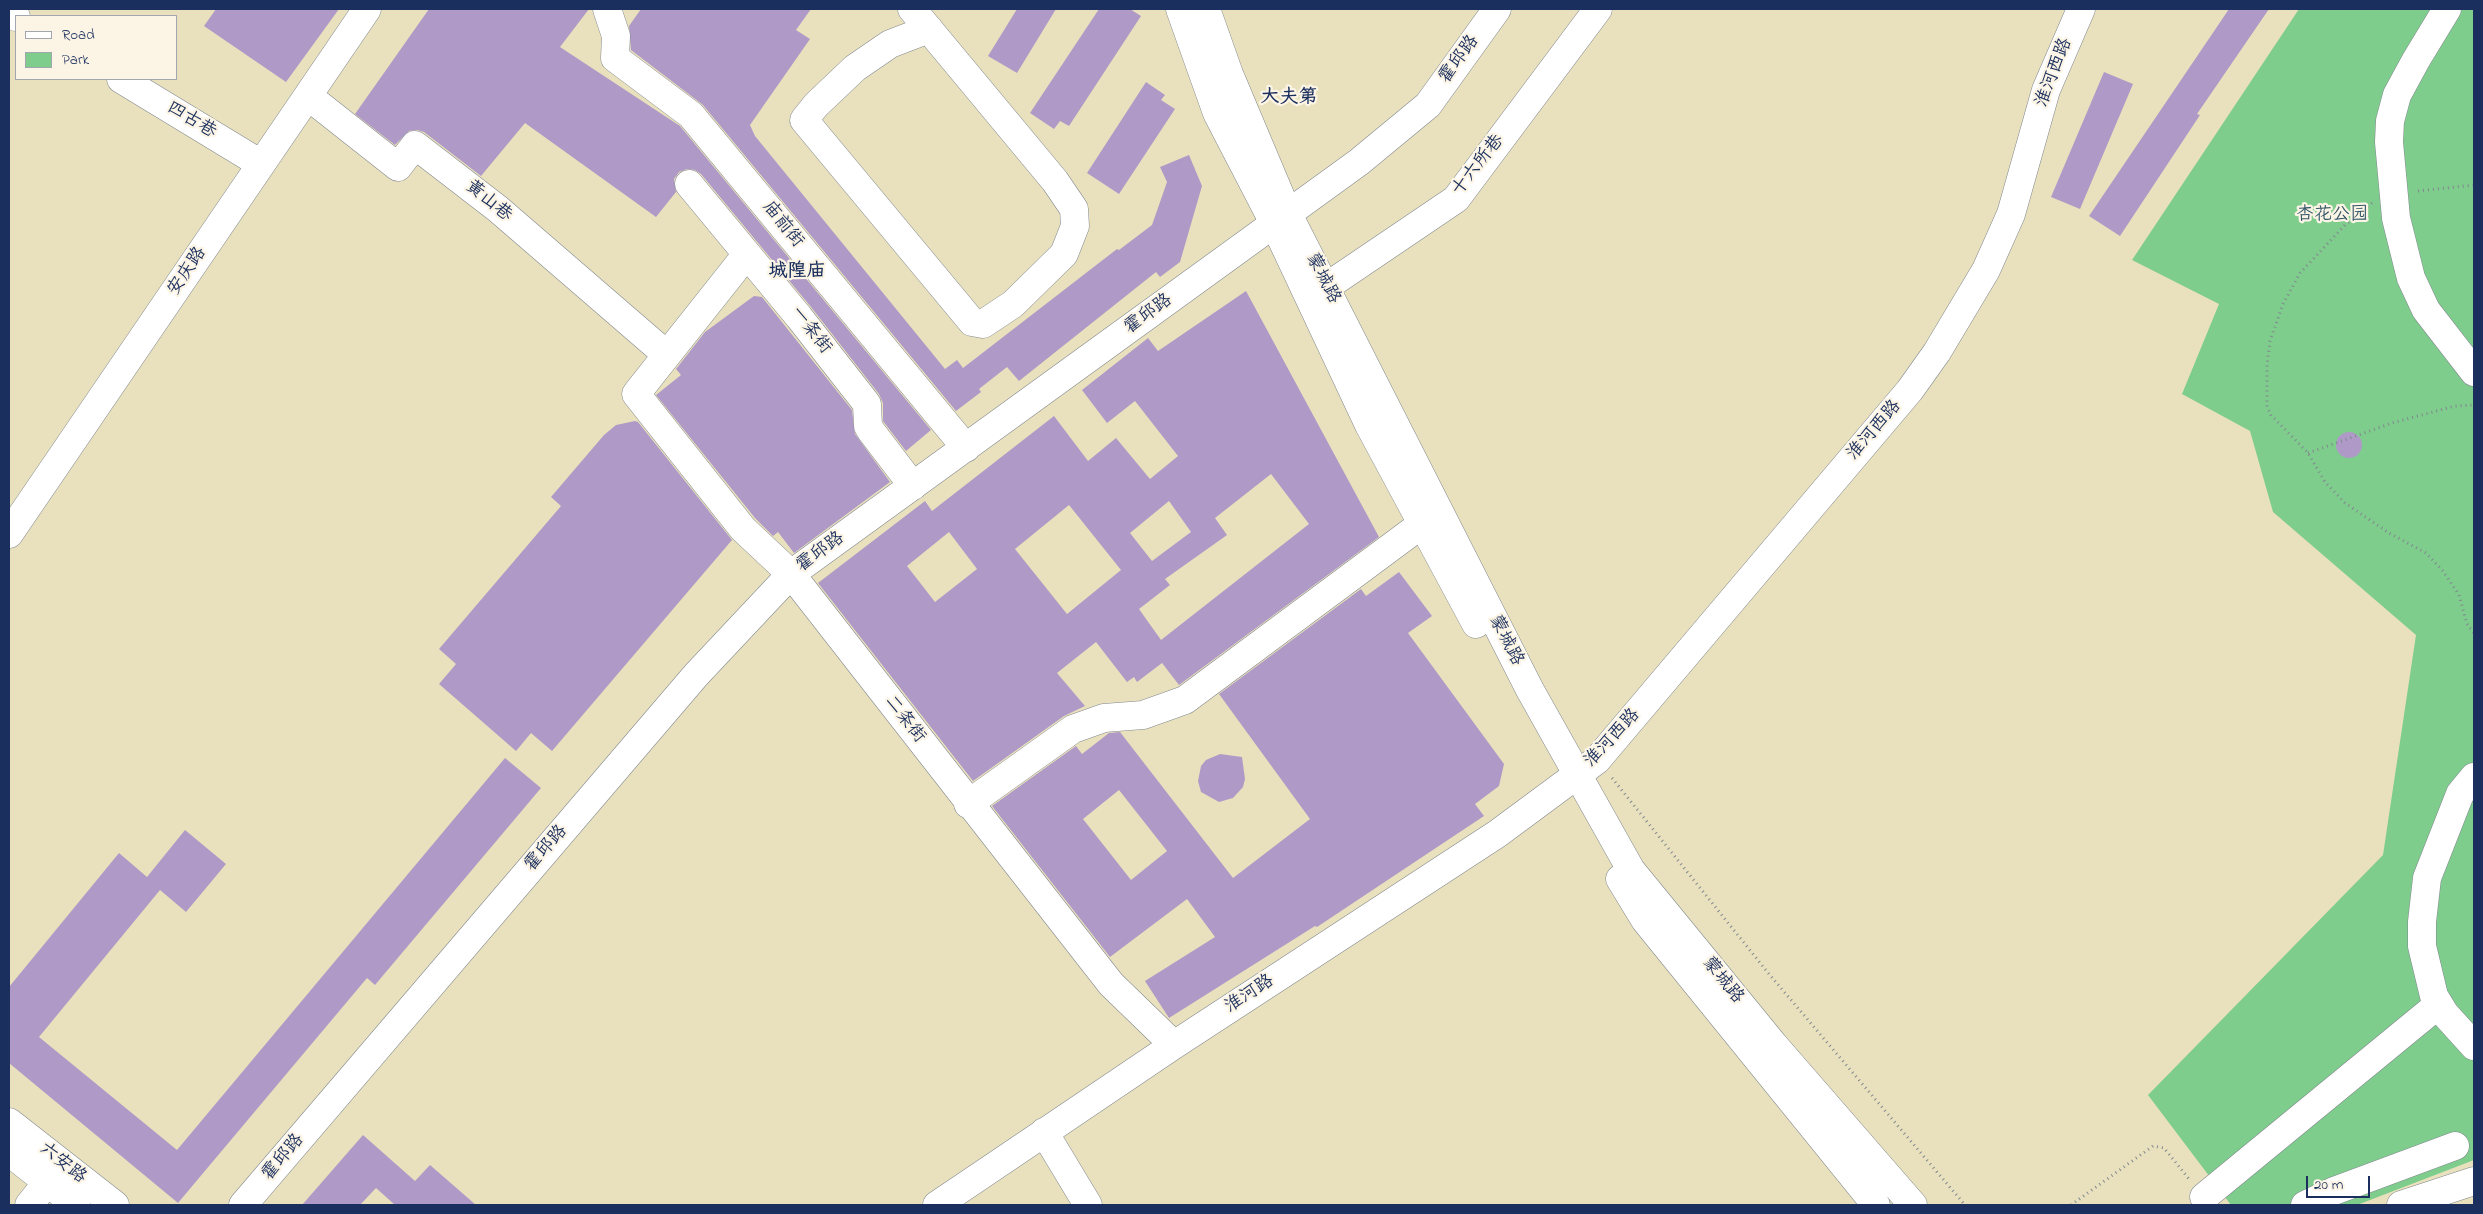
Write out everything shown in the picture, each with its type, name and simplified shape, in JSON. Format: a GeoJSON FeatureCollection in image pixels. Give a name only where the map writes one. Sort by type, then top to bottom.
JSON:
{"type":"FeatureCollection","features":[{"type":"Feature","properties":{"kind":"street","name":"安庆路"},"geometry":{"type":"LineString","coordinates":[[9,534],[367,9]]}},
{"type":"Feature","properties":{"kind":"street","name":"庙前街"},"geometry":{"type":"LineString","coordinates":[[607,9],[616,36],[615,58],[691,115],[966,448]]}},
{"type":"Feature","properties":{"kind":"street","name":"蒙城路"},"geometry":{"type":"LineString","coordinates":[[1180,9],[1217,113],[1281,219],[1326,287],[1530,690],[1579,774],[1631,870],[1774,1045],[1913,1205]]}},
{"type":"Feature","properties":{"kind":"street","name":"蒙城路"},"geometry":{"type":"LineString","coordinates":[[1206,9],[1281,219],[1370,425],[1422,524],[1579,774],[1645,920],[1876,1205]]}},
{"type":"Feature","properties":{"kind":"street","name":"霍邱路"},"geometry":{"type":"LineString","coordinates":[[243,1205],[696,675],[791,574],[1360,162],[1428,104],[1497,9]]}},
{"type":"Feature","properties":{"kind":"street","name":"十六所巷"},"geometry":{"type":"LineString","coordinates":[[1326,287],[1456,199],[1598,9]]}},
{"type":"Feature","properties":{"kind":"street","name":"淮河西路"},"geometry":{"type":"LineString","coordinates":[[1579,774],[1910,390],[1937,352],[1986,270],[2011,214],[2046,90],[2080,9]]}},
{"type":"Feature","properties":{"kind":"street"},"geometry":{"type":"LineString","coordinates":[[2447,9],[2416,60],[2393,108],[2388,142],[2396,218],[2417,292],[2426,310],[2474,372]]}},
{"type":"Feature","properties":{"kind":"street"},"geometry":{"type":"LineString","coordinates":[[920,19],[1055,181],[1074,209],[1075,226],[1064,254],[1013,304],[983,324],[972,322],[804,120],[816,105],[855,68],[890,44],[920,19]]}},
{"type":"Feature","properties":{"kind":"street","name":"四古巷"},"geometry":{"type":"LineString","coordinates":[[123,80],[261,164]]}},
{"type":"Feature","properties":{"kind":"street","name":"黄山巷"},"geometry":{"type":"LineString","coordinates":[[308,96],[398,167],[414,145],[498,209],[667,355]]}},
{"type":"Feature","properties":{"kind":"street","name":"一条街"},"geometry":{"type":"LineString","coordinates":[[689,184],[868,404],[868,426],[913,486]]}},
{"type":"Feature","properties":{"kind":"street"},"geometry":{"type":"LineString","coordinates":[[667,355],[747,254]]}},
{"type":"Feature","properties":{"kind":"street","name":"二条街"},"geometry":{"type":"LineString","coordinates":[[667,355],[636,394],[743,529],[791,574],[968,804],[1111,984],[1174,1045]]}},
{"type":"Feature","properties":{"kind":"street"},"geometry":{"type":"LineString","coordinates":[[968,804],[1073,729],[1104,718],[1143,715],[1185,700],[1422,524]]}},
{"type":"Feature","properties":{"kind":"street","name":"淮河路"},"geometry":{"type":"LineString","coordinates":[[937,1205],[1174,1045],[1498,834],[1579,774]]}},
{"type":"Feature","properties":{"kind":"street"},"geometry":{"type":"LineString","coordinates":[[2474,777],[2460,794],[2427,878],[2422,922],[2422,946],[2430,986],[2439,1004],[2474,1046]]}},
{"type":"Feature","properties":{"kind":"street"},"geometry":{"type":"LineString","coordinates":[[2204,1197],[2439,1004]]}},
{"type":"Feature","properties":{"kind":"street","name":"六安路"},"geometry":{"type":"LineString","coordinates":[[9,1122],[55,1173],[76,1205]]}},
{"type":"Feature","properties":{"kind":"street"},"geometry":{"type":"LineString","coordinates":[[1044,1132],[1088,1205]]}},
{"type":"Feature","properties":{"kind":"street"},"geometry":{"type":"LineString","coordinates":[[2304,1205],[2334,1191],[2455,1146]]}},
{"type":"Feature","properties":{"kind":"street","name":"六安路"},"geometry":{"type":"LineString","coordinates":[[9,1152],[55,1173],[115,1205]]}},
{"type":"Feature","properties":{"kind":"street"},"geometry":{"type":"LineString","coordinates":[[29,1205],[55,1173]]}},
{"type":"Feature","properties":{"kind":"street"},"geometry":{"type":"LineString","coordinates":[[2401,1205],[2474,1180]]}},
{"type":"Feature","properties":{"kind":"path"},"geometry":{"type":"LineString","coordinates":[[2474,185],[2421,192],[2392,188],[2346,224],[2300,273],[2283,304],[2270,341],[2267,365],[2267,406],[2271,415],[2308,453],[2325,482],[2345,503],[2389,533],[2426,553],[2443,572],[2459,595],[2467,624],[2474,633]]}},
{"type":"Feature","properties":{"kind":"path"},"geometry":{"type":"LineString","coordinates":[[2308,453],[2392,423],[2455,406],[2474,405]]}},
{"type":"Feature","properties":{"kind":"path"},"geometry":{"type":"LineString","coordinates":[[1579,774],[1769,974],[1965,1205]]}},
{"type":"Feature","properties":{"kind":"path"},"geometry":{"type":"LineString","coordinates":[[2071,1205],[2153,1146],[2164,1148],[2204,1197]]}},
{"type":"Feature","properties":{"kind":"green space","name":"杏花公园"},"geometry":{"type":"Polygon","coordinates":[[[2299,9],[2474,9],[2474,1160],[2357,1205],[2231,1205],[2148,1095],[2383,855],[2416,635],[2273,512],[2250,431],[2182,394],[2219,304],[2132,260],[2299,9]]]}},
{"type":"Feature","properties":{"kind":"building"},"geometry":{"type":"Polygon","coordinates":[[[216,9],[339,9],[286,82],[204,26],[216,9]]]}},
{"type":"Feature","properties":{"kind":"building"},"geometry":{"type":"Polygon","coordinates":[[[429,9],[589,9],[560,47],[680,126],[931,430],[906,451],[883,421],[883,403],[879,394],[811,307],[701,174],[695,170],[687,169],[679,172],[674,179],[676,192],[656,217],[525,123],[481,176],[424,132],[417,130],[409,131],[395,145],[355,114],[429,9]]]}},
{"type":"Feature","properties":{"kind":"building"},"geometry":{"type":"Polygon","coordinates":[[[641,9],[811,9],[796,30],[810,39],[750,125],[755,136],[945,369],[957,360],[963,368],[1117,249],[1119,250],[1152,225],[1167,182],[1160,167],[1189,155],[1202,186],[1180,262],[1160,277],[1156,272],[1019,381],[1007,367],[979,389],[981,392],[956,411],[703,105],[631,50],[629,26],[641,9]]]}},
{"type":"Feature","properties":{"kind":"building"},"geometry":{"type":"Polygon","coordinates":[[[1017,9],[1056,9],[1017,73],[988,56],[1017,9]]]}},
{"type":"Feature","properties":{"kind":"building"},"geometry":{"type":"Polygon","coordinates":[[[1099,9],[1130,9],[1141,16],[1069,126],[1060,121],[1054,129],[1030,113],[1099,9]]]}},
{"type":"Feature","properties":{"kind":"building"},"geometry":{"type":"Polygon","coordinates":[[[2229,9],[2269,9],[2197,114],[2200,115],[2120,236],[2089,216],[2229,9]]]}},
{"type":"Feature","properties":{"kind":"building"},"geometry":{"type":"Polygon","coordinates":[[[2104,72],[2133,84],[2080,209],[2051,197],[2104,72]]]}},
{"type":"Feature","properties":{"kind":"building"},"geometry":{"type":"Polygon","coordinates":[[[1146,82],[1165,95],[1161,100],[1175,109],[1119,194],[1087,173],[1146,82]]]}},
{"type":"Feature","properties":{"kind":"building"},"geometry":{"type":"Polygon","coordinates":[[[1246,291],[1379,537],[1179,685],[1162,663],[1137,682],[1134,677],[1127,682],[1096,642],[1057,673],[1085,706],[1064,716],[973,781],[818,583],[925,501],[932,511],[1054,416],[1088,461],[1116,438],[1150,479],[1178,456],[1135,401],[1107,423],[1082,390],[1148,338],[1158,351],[1246,291]],[[1271,474],[1215,518],[1227,535],[1165,579],[1170,585],[1139,609],[1161,640],[1309,524],[1271,474]],[[1169,501],[1130,533],[1152,561],[1191,532],[1169,501]],[[1069,505],[1015,549],[1067,614],[1121,570],[1069,505]],[[949,532],[907,566],[935,602],[977,569],[949,532]]]}},
{"type":"Feature","properties":{"kind":"building"},"geometry":{"type":"Polygon","coordinates":[[[754,296],[762,297],[852,410],[855,434],[890,482],[794,553],[778,532],[773,536],[755,518],[656,395],[681,375],[676,369],[705,332],[754,296]]]}},
{"type":"Feature","properties":{"kind":"building"},"geometry":{"type":"Polygon","coordinates":[[[638,422],[732,540],[552,751],[531,733],[516,751],[439,684],[456,664],[439,649],[561,506],[551,497],[604,435],[616,425],[638,422]]]}},
{"type":"Feature","properties":{"kind":"building"},"geometry":{"type":"Polygon","coordinates":[[[2349,432],[2358,436],[2362,445],[2358,454],[2349,458],[2340,454],[2336,445],[2340,436],[2349,432]]]}},
{"type":"Feature","properties":{"kind":"building"},"geometry":{"type":"Polygon","coordinates":[[[1399,572],[1432,616],[1408,633],[1504,764],[1499,786],[1475,804],[1484,816],[1317,927],[1315,926],[1169,1018],[1145,981],[1215,937],[1187,899],[1110,957],[992,806],[1076,746],[1082,754],[1109,733],[1120,732],[1233,878],[1310,819],[1219,694],[1361,589],[1366,596],[1399,572]],[[1119,790],[1083,819],[1131,880],[1167,851],[1119,790]]]}},
{"type":"Feature","properties":{"kind":"building"},"geometry":{"type":"Polygon","coordinates":[[[1220,754],[1242,757],[1245,779],[1243,787],[1233,798],[1219,802],[1201,792],[1198,781],[1201,766],[1206,760],[1220,754]]]}},
{"type":"Feature","properties":{"kind":"building"},"geometry":{"type":"Polygon","coordinates":[[[505,758],[541,788],[375,985],[367,978],[178,1203],[9,1063],[9,987],[119,853],[147,877],[185,830],[226,864],[186,912],[160,890],[39,1037],[177,1150],[505,758]]]}},
{"type":"Feature","properties":{"kind":"building"},"geometry":{"type":"Polygon","coordinates":[[[363,1135],[415,1181],[430,1165],[476,1205],[395,1205],[376,1188],[360,1205],[302,1205],[363,1135]]]}},
{"type":"Feature","properties":{"kind":"district","name":"大夫第"},"geometry":{"type":"Point","coordinates":[1289,99]}},
{"type":"Feature","properties":{"kind":"district","name":"城隍庙"},"geometry":{"type":"Point","coordinates":[797,273]}}]}
